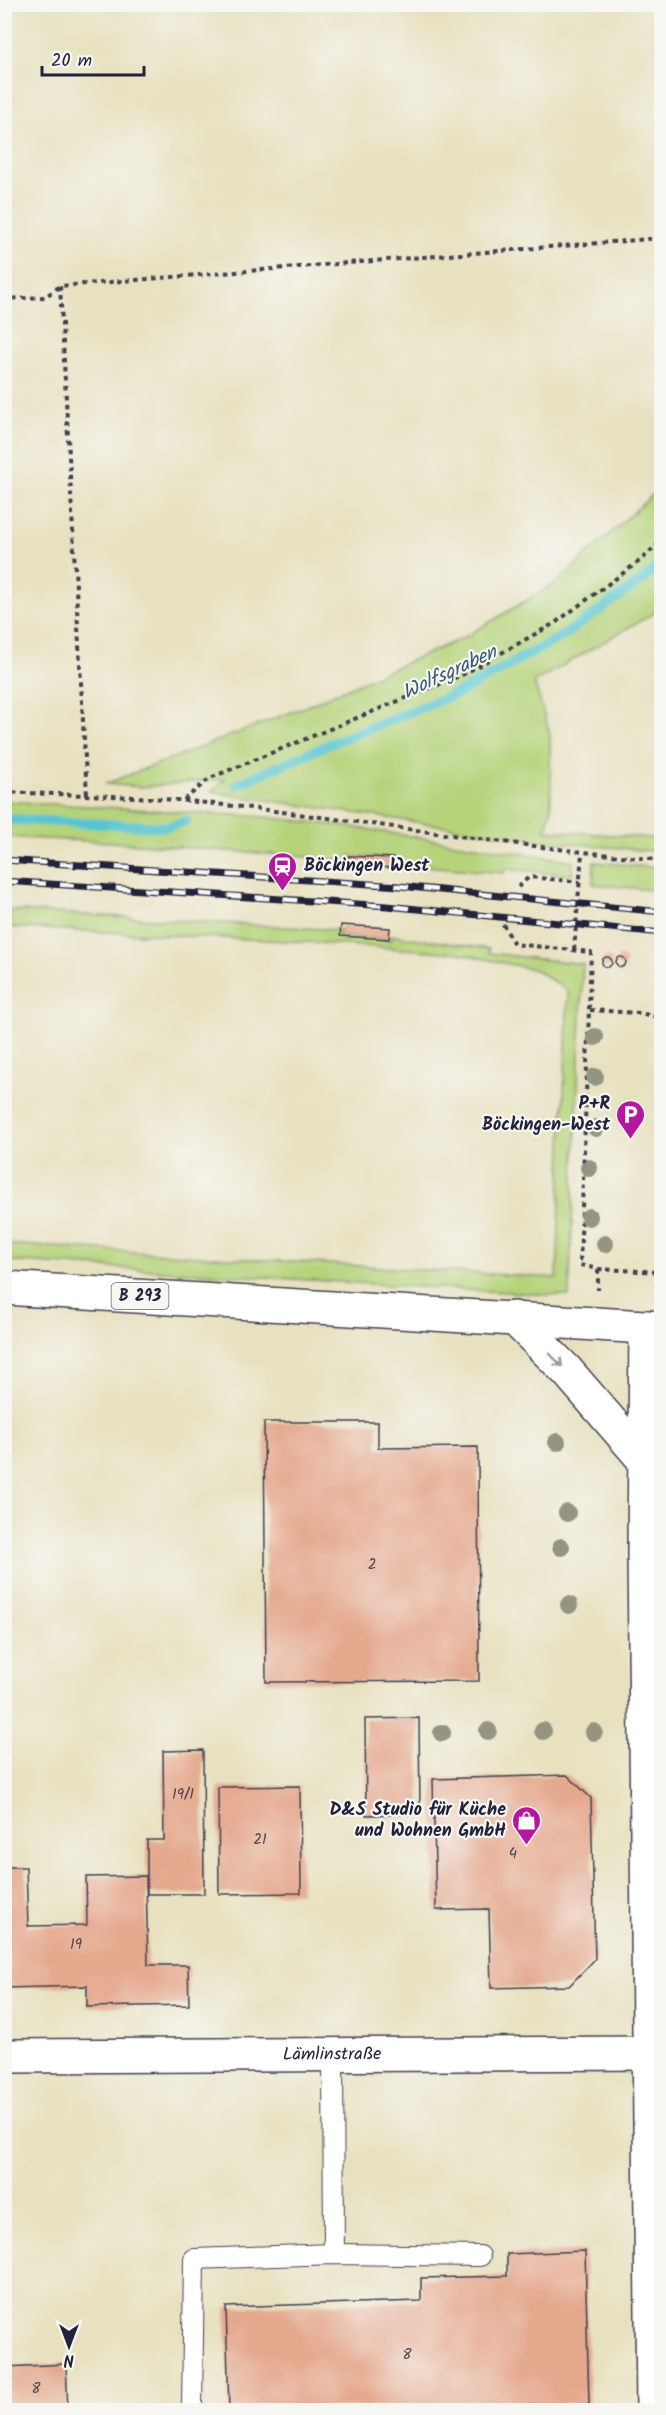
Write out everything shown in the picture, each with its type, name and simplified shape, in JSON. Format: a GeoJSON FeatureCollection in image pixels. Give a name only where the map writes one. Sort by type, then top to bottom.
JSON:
{"type":"FeatureCollection","features":[{"type":"Feature","properties":{"kind":"street","name":"B 293"},"geometry":{"type":"LineString","coordinates":[[4,1288],[654,1327]]}},
{"type":"Feature","properties":{"kind":"street"},"geometry":{"type":"LineString","coordinates":[[514,1318],[567,1371],[645,1461]]}},
{"type":"Feature","properties":{"kind":"street"},"geometry":{"type":"LineString","coordinates":[[653,2410],[656,2053],[654,1709],[645,1461],[654,1327]]}},
{"type":"Feature","properties":{"kind":"street","name":"Lämlinstraße"},"geometry":{"type":"LineString","coordinates":[[4,2056],[656,2053]]}},
{"type":"Feature","properties":{"kind":"lane"},"geometry":{"type":"LineString","coordinates":[[333,2055],[334,2254]]}},
{"type":"Feature","properties":{"kind":"lane"},"geometry":{"type":"LineString","coordinates":[[192,2410],[194,2259],[334,2254],[480,2256]]}},
{"type":"Feature","properties":{"kind":"path"},"geometry":{"type":"LineString","coordinates":[[4,299],[45,297],[60,286],[662,238]]}},
{"type":"Feature","properties":{"kind":"path"},"geometry":{"type":"LineString","coordinates":[[60,286],[87,796]]}},
{"type":"Feature","properties":{"kind":"path"},"geometry":{"type":"LineString","coordinates":[[184,800],[210,778],[462,675],[555,623],[641,560],[662,540]]}},
{"type":"Feature","properties":{"kind":"path"},"geometry":{"type":"LineString","coordinates":[[4,792],[184,800],[357,821],[582,853],[662,860]]}},
{"type":"Feature","properties":{"kind":"path"},"geometry":{"type":"LineString","coordinates":[[574,950],[582,853]]}},
{"type":"Feature","properties":{"kind":"path"},"geometry":{"type":"LineString","coordinates":[[518,887],[529,877],[580,882]]}},
{"type":"Feature","properties":{"kind":"path"},"geometry":{"type":"LineString","coordinates":[[503,924],[514,944],[591,952],[580,1265]]}},
{"type":"Feature","properties":{"kind":"path"},"geometry":{"type":"LineString","coordinates":[[590,1010],[639,1013],[662,1018]]}},
{"type":"Feature","properties":{"kind":"path"},"geometry":{"type":"LineString","coordinates":[[598,1269],[662,1272]]}},
{"type":"Feature","properties":{"kind":"green space"},"geometry":{"type":"Polygon","coordinates":[[[661,487],[661,609],[534,682],[550,734],[551,810],[546,830],[661,839],[661,852],[545,841],[212,792],[225,779],[142,787],[105,784],[302,708],[463,638],[556,583],[661,487]]]}},
{"type":"Feature","properties":{"kind":"green space"},"geometry":{"type":"Polygon","coordinates":[[[4,801],[266,817],[351,827],[573,861],[572,875],[505,869],[504,873],[394,863],[394,858],[348,856],[348,860],[112,842],[5,837],[4,801]]]}},
{"type":"Feature","properties":{"kind":"green space"},"geometry":{"type":"Polygon","coordinates":[[[594,862],[661,868],[661,891],[593,884],[594,862]]]}},
{"type":"Feature","properties":{"kind":"green space"},"geometry":{"type":"Polygon","coordinates":[[[4,910],[339,930],[339,936],[392,940],[392,935],[489,949],[489,953],[583,964],[569,1296],[5,1261],[5,1244],[557,1278],[568,991],[536,970],[458,953],[305,942],[5,927],[4,910]]]}},
{"type":"Feature","properties":{"kind":"building"},"geometry":{"type":"Polygon","coordinates":[[[348,856],[394,858],[394,868],[348,865],[348,856]]]}},
{"type":"Feature","properties":{"kind":"building"},"geometry":{"type":"Polygon","coordinates":[[[341,925],[390,928],[389,939],[340,936],[341,925]]]}},
{"type":"Feature","properties":{"kind":"building"},"geometry":{"type":"Polygon","coordinates":[[[607,957],[612,962],[607,967],[602,962],[607,957]]]}},
{"type":"Feature","properties":{"kind":"building"},"geometry":{"type":"Polygon","coordinates":[[[621,957],[626,962],[621,967],[616,962],[621,957]]]}},
{"type":"Feature","properties":{"kind":"building"},"geometry":{"type":"Polygon","coordinates":[[[264,1422],[378,1422],[378,1448],[478,1447],[479,1681],[266,1682],[264,1422]]]}},
{"type":"Feature","properties":{"kind":"building"},"geometry":{"type":"Polygon","coordinates":[[[419,1718],[420,1814],[366,1815],[365,1719],[419,1718]]]}},
{"type":"Feature","properties":{"kind":"building"},"geometry":{"type":"Polygon","coordinates":[[[203,1750],[204,1894],[147,1894],[147,1840],[164,1840],[163,1751],[203,1750]]]}},
{"type":"Feature","properties":{"kind":"building"},"geometry":{"type":"Polygon","coordinates":[[[567,1775],[591,1798],[595,1959],[569,1986],[491,1988],[489,1909],[436,1910],[433,1779],[567,1775]]]}},
{"type":"Feature","properties":{"kind":"building"},"geometry":{"type":"Polygon","coordinates":[[[300,1786],[301,1893],[219,1894],[218,1787],[300,1786]]]}},
{"type":"Feature","properties":{"kind":"building"},"geometry":{"type":"Polygon","coordinates":[[[4,1867],[26,1867],[28,1926],[87,1925],[86,1877],[146,1876],[148,1965],[188,1965],[189,2005],[87,2007],[87,1986],[4,1988],[4,1867]]]}},
{"type":"Feature","properties":{"kind":"building"},"geometry":{"type":"Polygon","coordinates":[[[585,2251],[589,2404],[229,2410],[226,2307],[421,2301],[421,2278],[507,2276],[507,2254],[585,2251]]]}},
{"type":"Feature","properties":{"kind":"building"},"geometry":{"type":"Polygon","coordinates":[[[66,2364],[68,2410],[5,2410],[5,2367],[66,2364]]]}},
{"type":"Feature","properties":{"kind":"waterway","name":"Wolfsgraben"},"geometry":{"type":"LineString","coordinates":[[236,785],[327,745],[460,692],[564,635],[643,580],[662,563]]}},
{"type":"Feature","properties":{"kind":"waterway","name":"Wolfsgraben"},"geometry":{"type":"LineString","coordinates":[[4,819],[166,827],[186,821]]}},
{"type":"Feature","properties":{"kind":"railway"},"geometry":{"type":"LineString","coordinates":[[4,860],[400,886],[662,912]]}},
{"type":"Feature","properties":{"kind":"railway"},"geometry":{"type":"LineString","coordinates":[[4,881],[387,906],[662,933]]}},
{"type":"Feature","properties":{"kind":"place","name":"Böckingen West"},"geometry":{"type":"Point","coordinates":[283,892]}},
{"type":"Feature","properties":{"kind":"place","name":"P+R Böckingen-West"},"geometry":{"type":"Point","coordinates":[631,1140]}},
{"type":"Feature","properties":{"kind":"place","name":"D&S Studio für Küche und Wohnen GmbH"},"geometry":{"type":"Point","coordinates":[527,1846]}}]}
